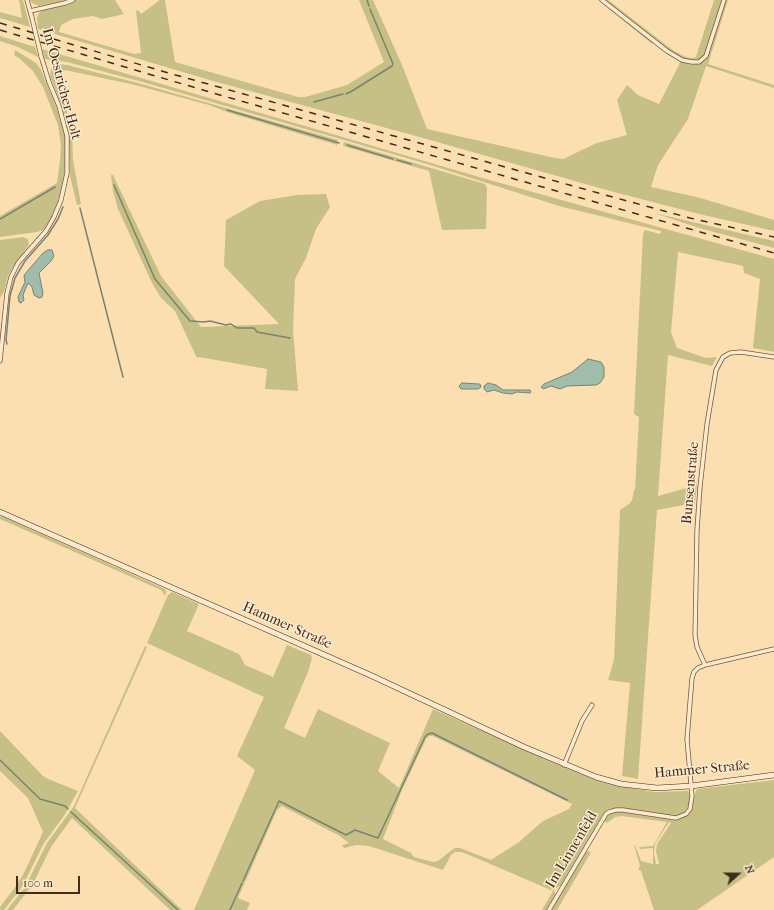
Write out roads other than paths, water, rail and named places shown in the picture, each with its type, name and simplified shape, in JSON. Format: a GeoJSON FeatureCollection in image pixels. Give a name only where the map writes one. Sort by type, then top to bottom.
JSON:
{"type":"FeatureCollection","features":[{"type":"Feature","properties":{"kind":"main road","name":"Hammer Straße"},"geometry":{"type":"LineString","coordinates":[[0,512],[370,675],[481,728],[564,765],[596,777],[626,784],[657,788],[691,786],[774,775]]}},
{"type":"Feature","properties":{"kind":"street","name":"Im Oestricher Holt"},"geometry":{"type":"LineString","coordinates":[[0,362],[7,293],[11,277],[18,263],[46,231],[54,217],[61,200],[67,173],[67,136],[59,106],[49,82],[41,56],[27,0]]}},
{"type":"Feature","properties":{"kind":"street"},"geometry":{"type":"LineString","coordinates":[[30,11],[73,0]]}},
{"type":"Feature","properties":{"kind":"street"},"geometry":{"type":"LineString","coordinates":[[602,0],[674,55],[682,60],[699,62],[706,56],[724,0]]}},
{"type":"Feature","properties":{"kind":"street","name":"Bunsenstraße"},"geometry":{"type":"LineString","coordinates":[[705,665],[697,647],[695,635],[697,537],[700,487],[707,424],[716,370],[723,357],[730,353],[741,352],[774,357]]}},
{"type":"Feature","properties":{"kind":"street"},"geometry":{"type":"LineString","coordinates":[[705,665],[774,649]]}},
{"type":"Feature","properties":{"kind":"street","name":"Im Linnenfeld"},"geometry":{"type":"LineString","coordinates":[[549,910],[606,814],[616,810],[623,810],[672,818],[680,817],[686,814],[690,809],[692,799],[687,739],[692,678],[694,672],[705,665]]}},
{"type":"Feature","properties":{"kind":"street"},"geometry":{"type":"LineString","coordinates":[[564,765],[582,721],[592,705]]}},
{"type":"Feature","properties":{"kind":"waterway"},"geometry":{"type":"LineString","coordinates":[[367,0],[369,6]]}},
{"type":"Feature","properties":{"kind":"waterway"},"geometry":{"type":"LineString","coordinates":[[346,94],[393,64],[370,9]]}},
{"type":"Feature","properties":{"kind":"waterway"},"geometry":{"type":"LineString","coordinates":[[314,102],[343,94]]}},
{"type":"Feature","properties":{"kind":"waterway"},"geometry":{"type":"LineString","coordinates":[[227,110],[339,143]]}},
{"type":"Feature","properties":{"kind":"waterway"},"geometry":{"type":"LineString","coordinates":[[347,145],[393,159]]}},
{"type":"Feature","properties":{"kind":"waterway"},"geometry":{"type":"LineString","coordinates":[[397,160],[411,164]]}},
{"type":"Feature","properties":{"kind":"waterway"},"geometry":{"type":"LineString","coordinates":[[114,185],[155,279],[190,321],[210,321],[226,325],[231,324],[237,328],[254,328],[257,332],[290,338]]}},
{"type":"Feature","properties":{"kind":"waterway"},"geometry":{"type":"LineString","coordinates":[[0,219],[55,187]]}},
{"type":"Feature","properties":{"kind":"waterway"},"geometry":{"type":"LineString","coordinates":[[7,344],[6,340],[10,296],[15,278],[25,261],[48,235],[58,219],[63,207]]}},
{"type":"Feature","properties":{"kind":"waterway"},"geometry":{"type":"LineString","coordinates":[[80,208],[123,377]]}},
{"type":"Feature","properties":{"kind":"waterway"},"geometry":{"type":"LineString","coordinates":[[243,881],[279,801],[346,835],[355,830],[378,838],[425,737],[428,734],[432,733],[567,800]]}},
{"type":"Feature","properties":{"kind":"waterway"},"geometry":{"type":"LineString","coordinates":[[0,760],[40,799],[65,806],[68,809]]}},
{"type":"Feature","properties":{"kind":"waterway"},"geometry":{"type":"LineString","coordinates":[[71,812],[178,910]]}},
{"type":"Feature","properties":{"kind":"waterway"},"geometry":{"type":"LineString","coordinates":[[230,910],[242,883]]}},
{"type":"Feature","properties":{"kind":"railway"},"geometry":{"type":"LineString","coordinates":[[0,23],[165,72],[609,196],[690,218],[774,237]]}},
{"type":"Feature","properties":{"kind":"railway"},"geometry":{"type":"LineString","coordinates":[[0,30],[213,93],[774,253]]}}]}
